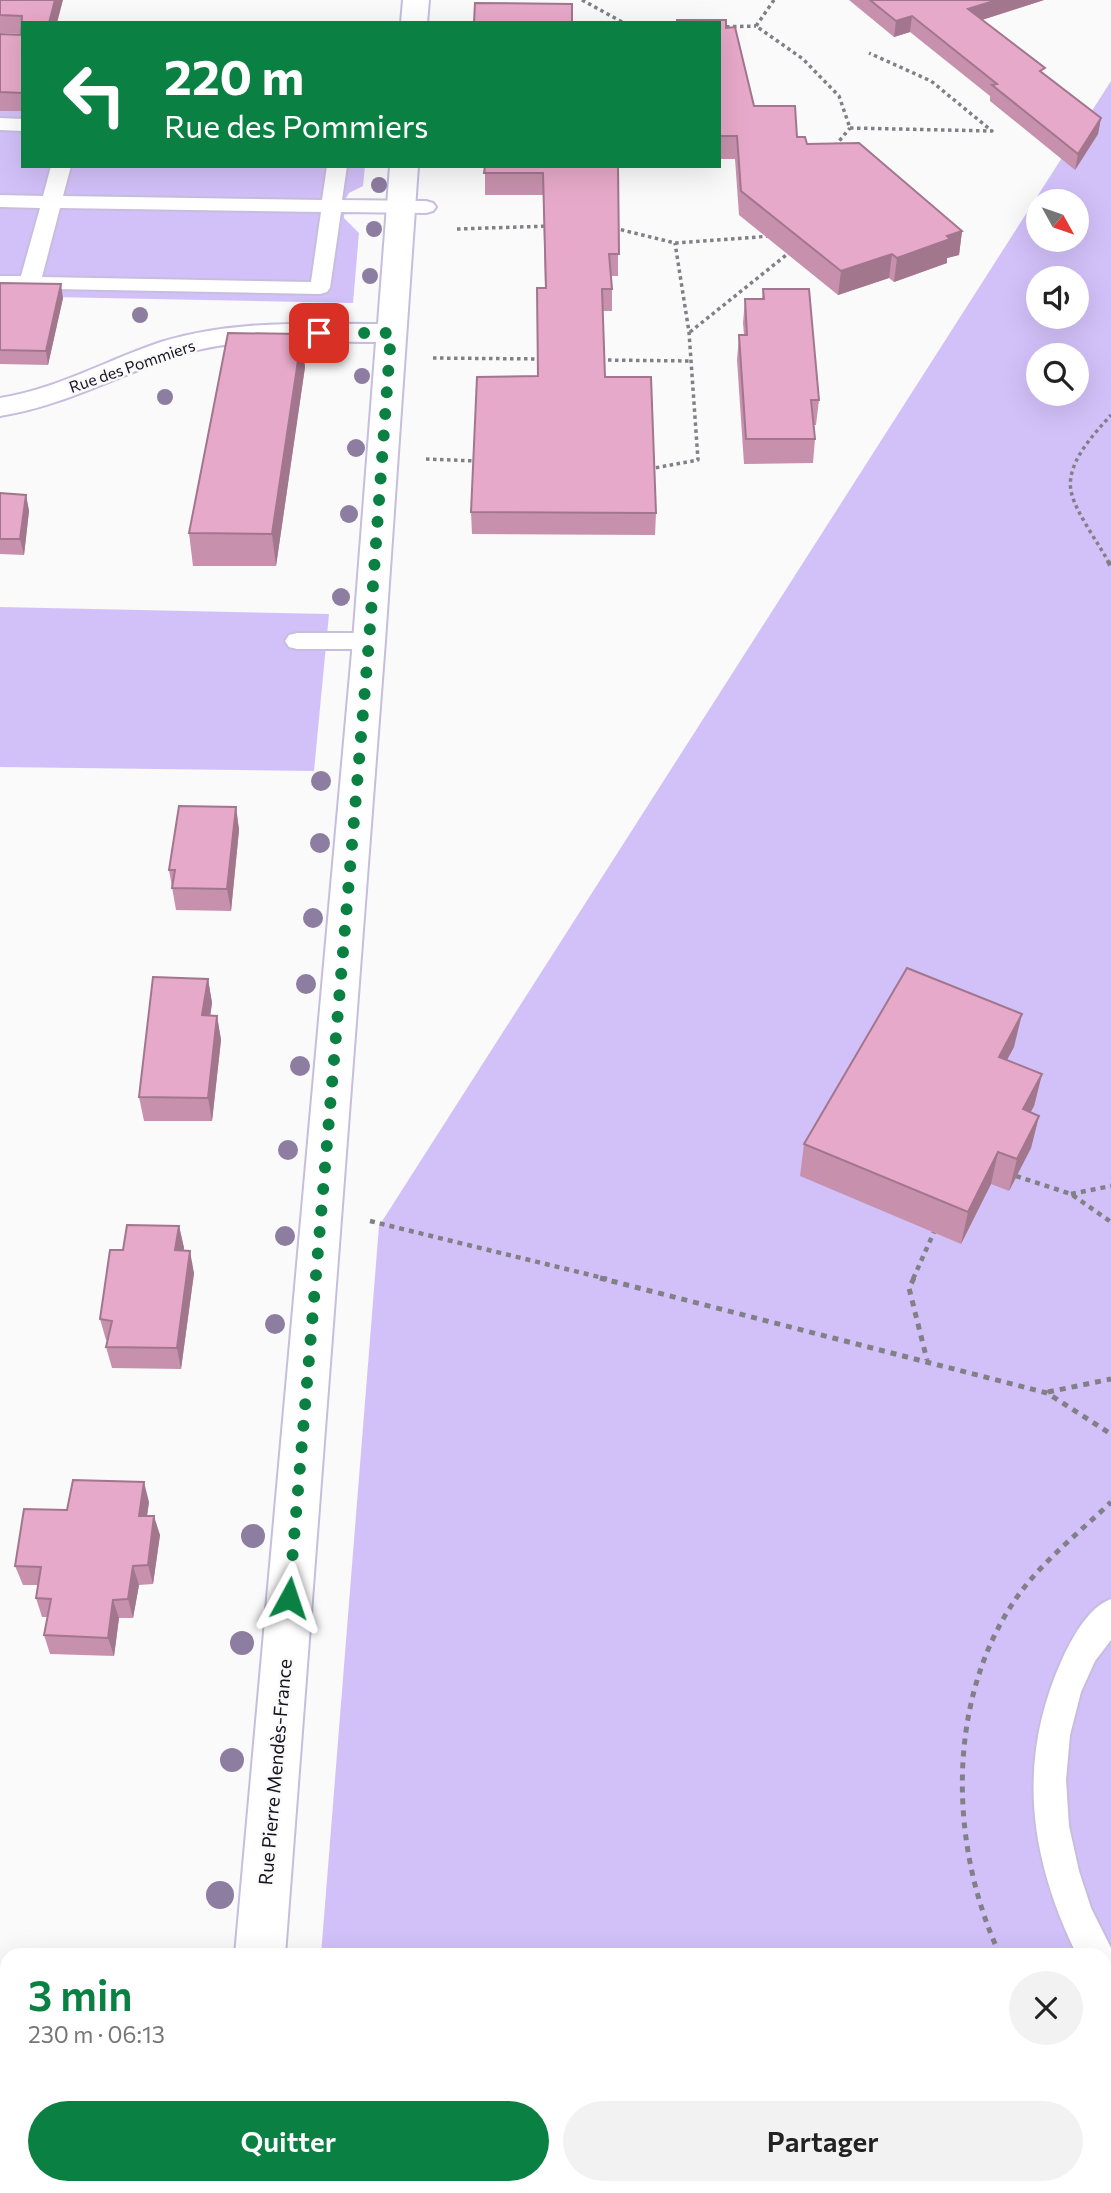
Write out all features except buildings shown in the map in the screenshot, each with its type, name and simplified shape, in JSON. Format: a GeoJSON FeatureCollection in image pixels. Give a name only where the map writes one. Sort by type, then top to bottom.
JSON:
{"type":"FeatureCollection","features":[{"type":"Feature","properties":{"kind":"street"},"geometry":{"type":"LineString","coordinates":[[414,21],[416,0]]}},
{"type":"Feature","properties":{"kind":"street","name":"Rue Pierre Mendès-France"},"geometry":{"type":"LineString","coordinates":[[261,1948],[369,641],[391,333],[397,207],[404,168]]}},
{"type":"Feature","properties":{"kind":"street","name":"Rue des Pommiers"},"geometry":{"type":"LineString","coordinates":[[0,407],[54,393],[173,348],[229,335],[391,333]]}},
{"type":"Feature","properties":{"kind":"lane"},"geometry":{"type":"LineString","coordinates":[[0,124],[21,125]]}},
{"type":"Feature","properties":{"kind":"lane"},"geometry":{"type":"LineString","coordinates":[[30,283],[60,168]]}},
{"type":"Feature","properties":{"kind":"lane"},"geometry":{"type":"LineString","coordinates":[[0,282],[320,288],[334,187]]}},
{"type":"Feature","properties":{"kind":"lane"},"geometry":{"type":"LineString","coordinates":[[0,201],[51,202],[334,187],[397,207]]}},
{"type":"Feature","properties":{"kind":"lane"},"geometry":{"type":"LineString","coordinates":[[328,234],[397,207]]}},
{"type":"Feature","properties":{"kind":"lane"},"geometry":{"type":"LineString","coordinates":[[297,641],[369,641]]}},
{"type":"Feature","properties":{"kind":"lane"},"geometry":{"type":"LineString","coordinates":[[1092,1948],[1079,1926],[1063,1884],[1052,1834],[1049,1784],[1055,1724],[1064,1693],[1083,1650],[1111,1614]]}},
{"type":"Feature","properties":{"kind":"path"},"geometry":{"type":"LineString","coordinates":[[582,0],[620,21]]}},
{"type":"Feature","properties":{"kind":"path"},"geometry":{"type":"LineString","coordinates":[[756,26],[774,0]]}},
{"type":"Feature","properties":{"kind":"path"},"geometry":{"type":"LineString","coordinates":[[721,27],[756,26],[803,59],[839,96],[850,128]]}},
{"type":"Feature","properties":{"kind":"path"},"geometry":{"type":"LineString","coordinates":[[850,128],[992,131],[931,81],[869,53]]}},
{"type":"Feature","properties":{"kind":"path"},"geometry":{"type":"LineString","coordinates":[[833,149],[850,128]]}},
{"type":"Feature","properties":{"kind":"path"},"geometry":{"type":"LineString","coordinates":[[451,229],[558,226]]}},
{"type":"Feature","properties":{"kind":"path"},"geometry":{"type":"LineString","coordinates":[[611,228],[675,243],[777,234]]}},
{"type":"Feature","properties":{"kind":"path"},"geometry":{"type":"LineString","coordinates":[[638,468],[651,469],[698,460],[689,332],[675,243]]}},
{"type":"Feature","properties":{"kind":"path"},"geometry":{"type":"LineString","coordinates":[[689,332],[795,248]]}},
{"type":"Feature","properties":{"kind":"path"},"geometry":{"type":"LineString","coordinates":[[430,358],[554,359]]}},
{"type":"Feature","properties":{"kind":"path"},"geometry":{"type":"LineString","coordinates":[[595,360],[691,361]]}},
{"type":"Feature","properties":{"kind":"path"},"geometry":{"type":"LineString","coordinates":[[1111,415],[1087,442],[1074,465],[1072,494],[1111,566]]}},
{"type":"Feature","properties":{"kind":"path"},"geometry":{"type":"LineString","coordinates":[[423,459],[477,461]]}},
{"type":"Feature","properties":{"kind":"path"},"geometry":{"type":"LineString","coordinates":[[1016,1176],[1071,1194],[1111,1222]]}},
{"type":"Feature","properties":{"kind":"path"},"geometry":{"type":"LineString","coordinates":[[1071,1194],[1111,1186]]}},
{"type":"Feature","properties":{"kind":"path"},"geometry":{"type":"LineString","coordinates":[[368,1221],[407,1228],[1048,1393],[1111,1434]]}},
{"type":"Feature","properties":{"kind":"path"},"geometry":{"type":"LineString","coordinates":[[927,1360],[909,1288],[934,1232]]}},
{"type":"Feature","properties":{"kind":"path"},"geometry":{"type":"LineString","coordinates":[[1048,1393],[1111,1379]]}},
{"type":"Feature","properties":{"kind":"path"},"geometry":{"type":"LineString","coordinates":[[998,1948],[976,1886],[962,1812],[961,1756],[971,1698],[983,1661],[1011,1605],[1056,1552],[1111,1502]]}},
{"type":"Feature","properties":{"kind":"shaded area"},"geometry":{"type":"Polygon","coordinates":[[[1111,81],[1111,1948],[322,1948],[379,1226],[1026,214],[1026,252],[1089,252],[1089,189],[1042,189],[1111,81]]]}},
{"type":"Feature","properties":{"kind":"shaded area"},"geometry":{"type":"Polygon","coordinates":[[[0,111],[21,111],[21,168],[365,168],[363,186],[349,193],[345,200],[344,218],[359,233],[353,303],[0,296],[0,111]]]}},
{"type":"Feature","properties":{"kind":"shaded area"},"geometry":{"type":"Polygon","coordinates":[[[0,607],[329,614],[314,771],[0,767],[0,607]]]}},
{"type":"Feature","properties":{"kind":"route"},"geometry":{"type":"LineString","coordinates":[[289,1598],[369,641],[391,333],[319,333]]}}]}
